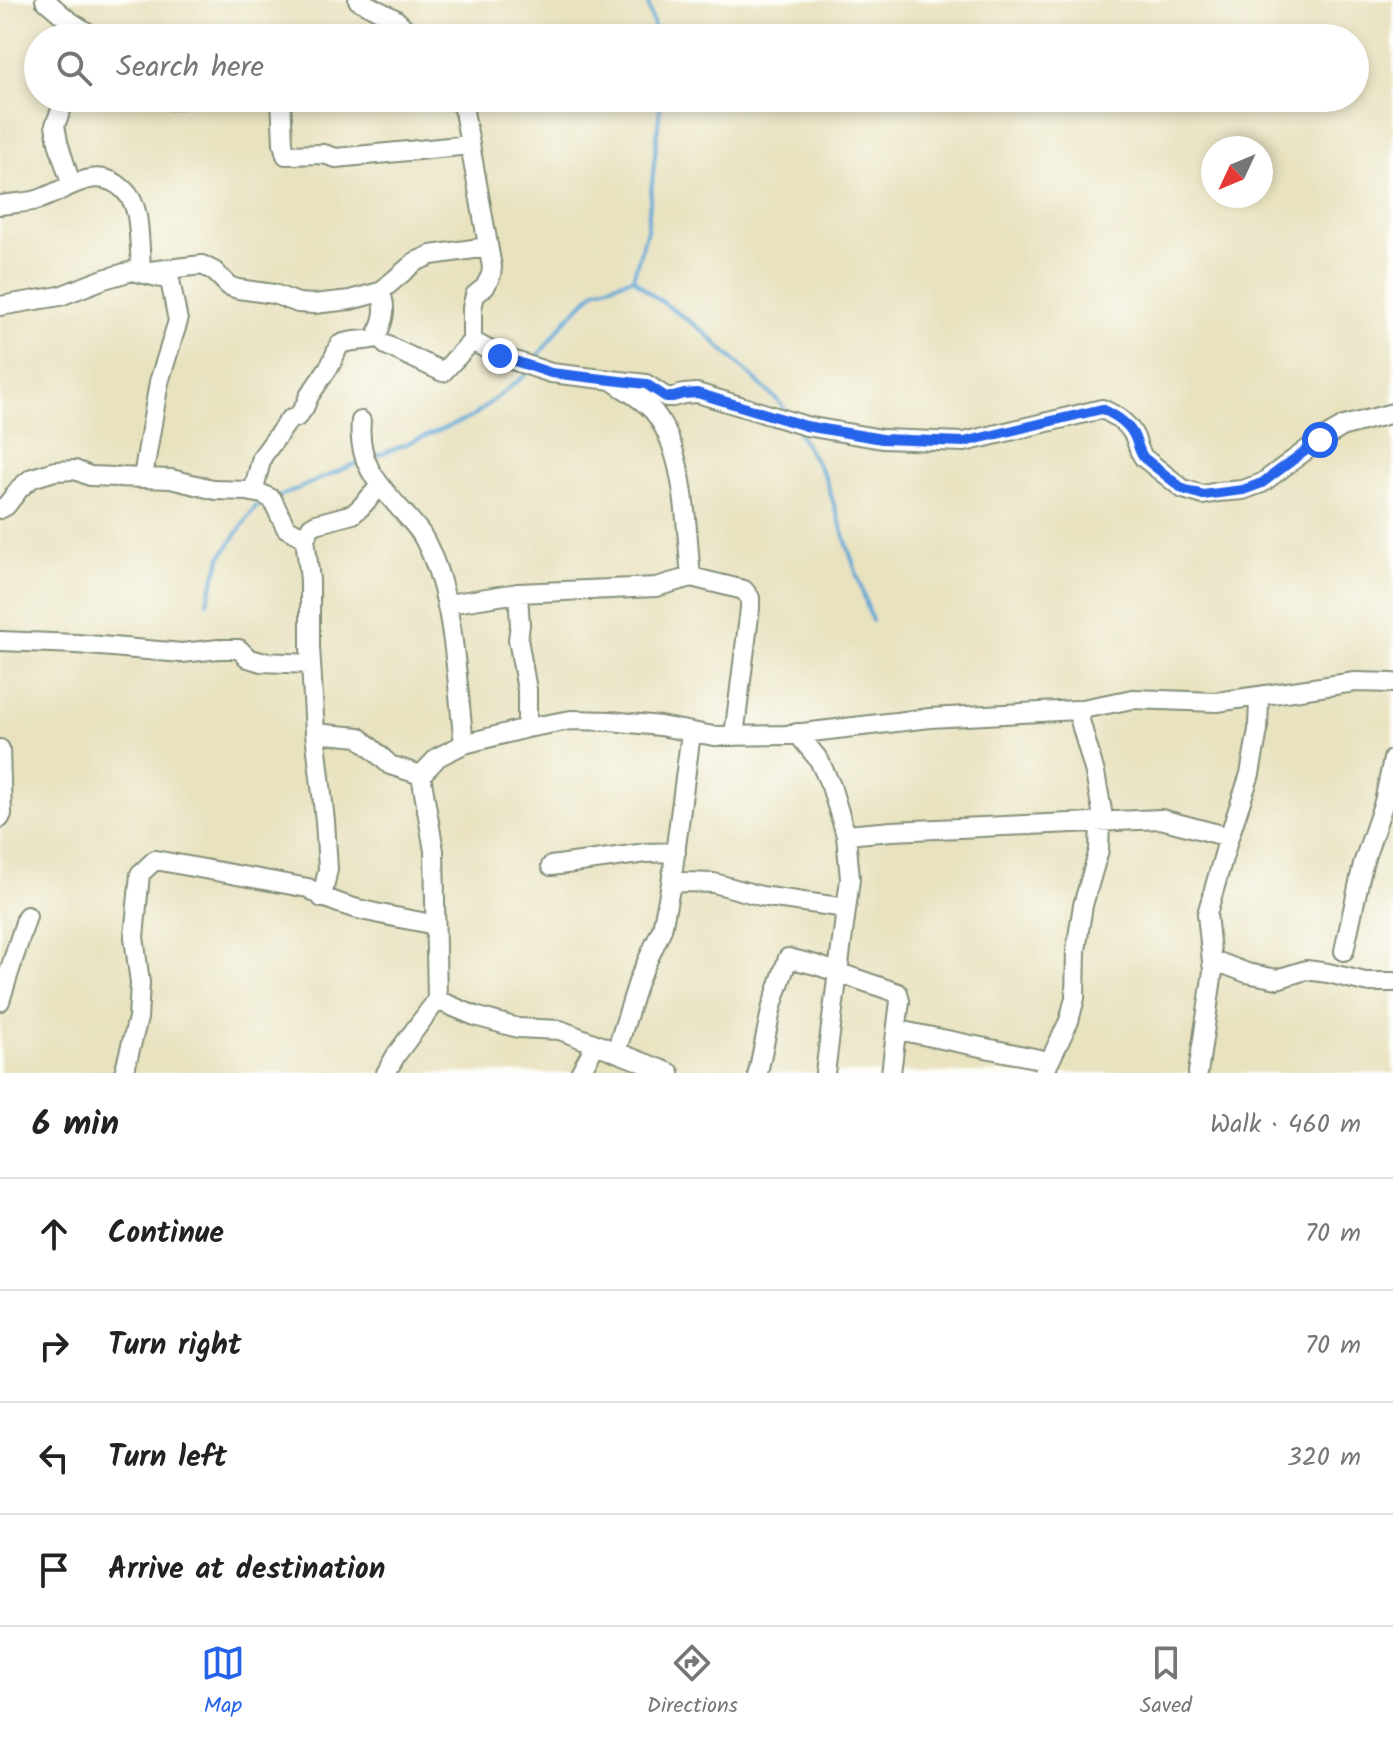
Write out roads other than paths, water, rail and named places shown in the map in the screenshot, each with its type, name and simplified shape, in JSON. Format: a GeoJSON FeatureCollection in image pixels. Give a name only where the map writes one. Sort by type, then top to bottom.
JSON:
{"type":"FeatureCollection","features":[{"type":"Feature","properties":{"kind":"street"},"geometry":{"type":"LineString","coordinates":[[45,0],[74,24]]}},
{"type":"Feature","properties":{"kind":"street"},"geometry":{"type":"LineString","coordinates":[[358,0],[400,24]]}},
{"type":"Feature","properties":{"kind":"street"},"geometry":{"type":"LineString","coordinates":[[60,112],[55,125],[71,184]]}},
{"type":"Feature","properties":{"kind":"street"},"geometry":{"type":"LineString","coordinates":[[282,112],[286,155],[324,154],[336,158],[378,156],[470,145]]}},
{"type":"Feature","properties":{"kind":"street"},"geometry":{"type":"LineString","coordinates":[[386,345],[443,372],[472,341],[475,295],[485,287],[492,267],[464,112]]}},
{"type":"Feature","properties":{"kind":"street"},"geometry":{"type":"LineString","coordinates":[[0,205],[36,200],[71,184],[97,177],[111,180],[132,198],[137,215],[141,272]]}},
{"type":"Feature","properties":{"kind":"street"},"geometry":{"type":"LineString","coordinates":[[141,272],[202,265],[214,271],[229,286],[314,304],[350,300],[380,292],[415,262],[431,255],[488,247]]}},
{"type":"Feature","properties":{"kind":"street"},"geometry":{"type":"LineString","coordinates":[[0,306],[60,296],[132,271],[170,280],[178,321],[159,382],[143,477]]}},
{"type":"Feature","properties":{"kind":"street"},"geometry":{"type":"LineString","coordinates":[[253,492],[262,457],[289,420],[297,417],[304,408],[339,345],[350,340],[376,338],[384,313],[380,292]]}},
{"type":"Feature","properties":{"kind":"street"},"geometry":{"type":"LineString","coordinates":[[472,341],[500,356],[551,373],[646,384],[666,397],[697,393],[806,426],[882,439],[964,442],[1102,409],[1132,430],[1144,458],[1183,489],[1203,495],[1243,490],[1262,483],[1344,426],[1393,413]]}},
{"type":"Feature","properties":{"kind":"street"},"geometry":{"type":"LineString","coordinates":[[608,379],[652,410],[666,430],[677,460],[691,577]]}},
{"type":"Feature","properties":{"kind":"street"},"geometry":{"type":"LineString","coordinates":[[361,421],[362,451],[369,469],[421,533],[436,566],[448,604],[464,744]]}},
{"type":"Feature","properties":{"kind":"street"},"geometry":{"type":"LineString","coordinates":[[0,509],[32,478],[55,471],[75,470],[90,476],[171,479],[216,490],[262,494],[272,499],[286,528],[305,538]]}},
{"type":"Feature","properties":{"kind":"street"},"geometry":{"type":"LineString","coordinates":[[322,898],[328,869],[315,733],[310,580],[305,538],[316,524],[353,514],[380,486]]}},
{"type":"Feature","properties":{"kind":"street"},"geometry":{"type":"LineString","coordinates":[[448,604],[518,593],[656,587],[691,577],[744,590],[750,598],[734,736]]}},
{"type":"Feature","properties":{"kind":"street"},"geometry":{"type":"LineString","coordinates":[[518,593],[518,639],[527,690],[527,728]]}},
{"type":"Feature","properties":{"kind":"street"},"geometry":{"type":"LineString","coordinates":[[0,641],[182,653],[239,649],[248,658],[261,662],[311,664]]}},
{"type":"Feature","properties":{"kind":"street"},"geometry":{"type":"LineString","coordinates":[[421,775],[438,757],[464,744],[571,720],[660,726],[691,733],[734,736],[797,733],[930,718],[1077,710],[1133,699],[1217,702],[1355,682],[1393,683]]}},
{"type":"Feature","properties":{"kind":"street"},"geometry":{"type":"LineString","coordinates":[[1198,1073],[1213,971],[1207,914],[1250,774],[1258,730],[1259,697]]}},
{"type":"Feature","properties":{"kind":"street"},"geometry":{"type":"LineString","coordinates":[[898,1030],[1047,1067],[1069,1021],[1075,998],[1076,950],[1083,905],[1099,850],[1102,811],[1077,710]]}},
{"type":"Feature","properties":{"kind":"street"},"geometry":{"type":"LineString","coordinates":[[315,733],[359,737],[390,765],[421,775]]}},
{"type":"Feature","properties":{"kind":"street"},"geometry":{"type":"LineString","coordinates":[[616,1052],[639,979],[662,929],[676,852],[691,733]]}},
{"type":"Feature","properties":{"kind":"street"},"geometry":{"type":"LineString","coordinates":[[797,733],[819,760],[831,786],[846,835],[850,879],[825,1073]]}},
{"type":"Feature","properties":{"kind":"street"},"geometry":{"type":"LineString","coordinates":[[0,749],[0,818]]}},
{"type":"Feature","properties":{"kind":"street"},"geometry":{"type":"LineString","coordinates":[[1344,951],[1363,864],[1384,802],[1393,759]]}},
{"type":"Feature","properties":{"kind":"street"},"geometry":{"type":"LineString","coordinates":[[386,1073],[437,1000],[434,851],[421,775]]}},
{"type":"Feature","properties":{"kind":"street"},"geometry":{"type":"LineString","coordinates":[[846,835],[1161,819],[1229,837]]}},
{"type":"Feature","properties":{"kind":"street"},"geometry":{"type":"LineString","coordinates":[[551,866],[676,852]]}},
{"type":"Feature","properties":{"kind":"street"},"geometry":{"type":"LineString","coordinates":[[124,1073],[138,1018],[140,983],[134,937],[140,874],[155,860],[308,888],[322,898],[358,909],[435,925]]}},
{"type":"Feature","properties":{"kind":"street"},"geometry":{"type":"LineString","coordinates":[[671,884],[714,883],[761,896],[846,908]]}},
{"type":"Feature","properties":{"kind":"street"},"geometry":{"type":"LineString","coordinates":[[0,1001],[6,959],[27,916]]}},
{"type":"Feature","properties":{"kind":"street"},"geometry":{"type":"LineString","coordinates":[[758,1073],[772,1006],[788,958],[898,993],[898,1030],[891,1073]]}},
{"type":"Feature","properties":{"kind":"street"},"geometry":{"type":"LineString","coordinates":[[1213,960],[1247,973],[1277,979],[1306,970],[1365,982],[1393,982]]}},
{"type":"Feature","properties":{"kind":"street"},"geometry":{"type":"LineString","coordinates":[[437,1000],[475,1016],[518,1028],[560,1030],[670,1073]]}},
{"type":"Feature","properties":{"kind":"street"},"geometry":{"type":"LineString","coordinates":[[580,1073],[596,1044]]}},
{"type":"Feature","properties":{"kind":"waterway"},"geometry":{"type":"LineString","coordinates":[[647,0],[653,24]]}},
{"type":"Feature","properties":{"kind":"waterway"},"geometry":{"type":"LineString","coordinates":[[633,278],[647,230],[660,112]]}},
{"type":"Feature","properties":{"kind":"waterway"},"geometry":{"type":"LineString","coordinates":[[633,278],[702,330],[787,413]]}},
{"type":"Feature","properties":{"kind":"waterway"},"geometry":{"type":"LineString","coordinates":[[534,361],[566,320],[596,290],[633,278]]}},
{"type":"Feature","properties":{"kind":"waterway"},"geometry":{"type":"LineString","coordinates":[[372,458],[472,417],[527,372]]}},
{"type":"Feature","properties":{"kind":"waterway"},"geometry":{"type":"LineString","coordinates":[[797,431],[825,477],[872,621]]}},
{"type":"Feature","properties":{"kind":"waterway"},"geometry":{"type":"LineString","coordinates":[[276,498],[360,462]]}},
{"type":"Feature","properties":{"kind":"waterway"},"geometry":{"type":"LineString","coordinates":[[207,602],[221,557],[255,507],[264,503]]}}]}
